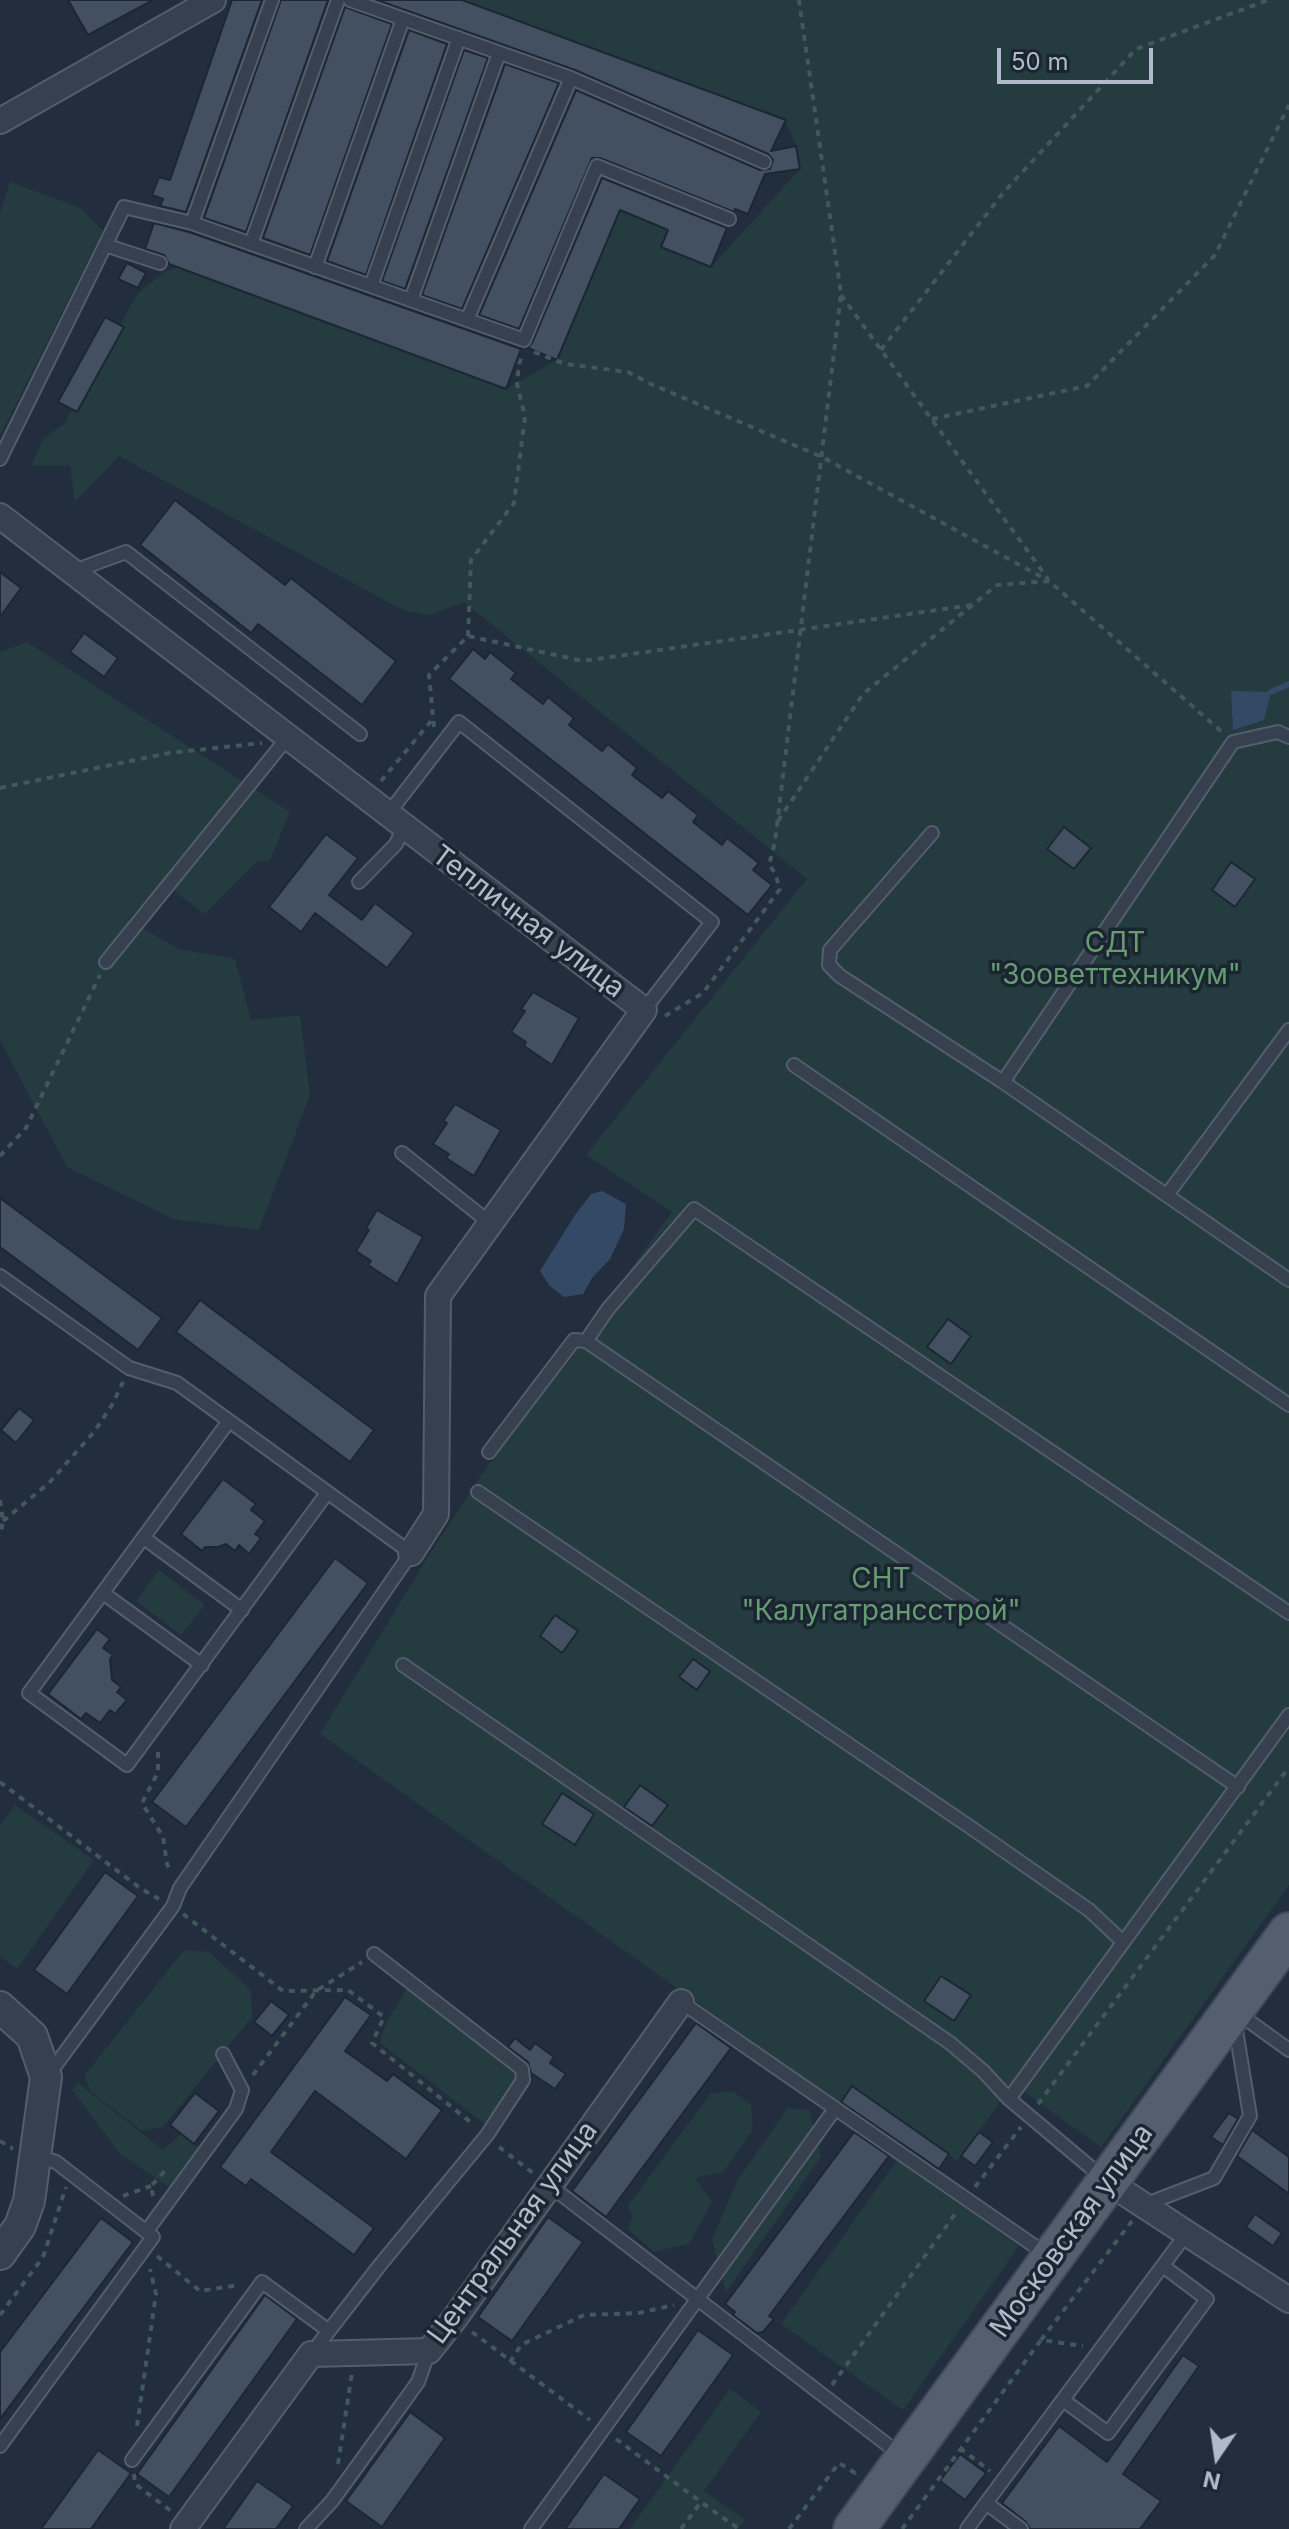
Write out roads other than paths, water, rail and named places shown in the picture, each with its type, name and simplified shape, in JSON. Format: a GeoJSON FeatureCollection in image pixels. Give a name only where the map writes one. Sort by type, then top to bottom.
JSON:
{"type":"FeatureCollection","features":[{"type":"Feature","properties":{"kind":"main road","name":"Московская улица"},"geometry":{"type":"LineString","coordinates":[[854,2529],[1289,1933]]}},
{"type":"Feature","properties":{"kind":"street"},"geometry":{"type":"LineString","coordinates":[[0,121],[213,0]]}},
{"type":"Feature","properties":{"kind":"street","name":"Тепличная улица"},"geometry":{"type":"LineString","coordinates":[[2,523],[81,578],[396,820],[639,1016],[438,1296],[436,1514],[411,1553]]}},
{"type":"Feature","properties":{"kind":"street","name":"Центральная улица"},"geometry":{"type":"LineString","coordinates":[[311,2354],[429,2351],[681,2002]]}},
{"type":"Feature","properties":{"kind":"street"},"geometry":{"type":"LineString","coordinates":[[0,2007],[32,2036],[46,2077],[29,2201],[20,2226],[0,2254]]}},
{"type":"Feature","properties":{"kind":"street"},"geometry":{"type":"LineString","coordinates":[[1108,2182],[1288,2297]]}},
{"type":"Feature","properties":{"kind":"street"},"geometry":{"type":"LineString","coordinates":[[185,2526],[311,2354]]}},
{"type":"Feature","properties":{"kind":"lane"},"geometry":{"type":"LineString","coordinates":[[192,223],[272,0]]}},
{"type":"Feature","properties":{"kind":"lane"},"geometry":{"type":"LineString","coordinates":[[251,244],[338,0]]}},
{"type":"Feature","properties":{"kind":"lane"},"geometry":{"type":"LineString","coordinates":[[350,0],[571,78],[764,162]]}},
{"type":"Feature","properties":{"kind":"lane"},"geometry":{"type":"LineString","coordinates":[[315,267],[403,19]]}},
{"type":"Feature","properties":{"kind":"lane"},"geometry":{"type":"LineString","coordinates":[[371,286],[459,38]]}},
{"type":"Feature","properties":{"kind":"lane"},"geometry":{"type":"LineString","coordinates":[[411,300],[499,53]]}},
{"type":"Feature","properties":{"kind":"lane"},"geometry":{"type":"LineString","coordinates":[[467,320],[571,78]]}},
{"type":"Feature","properties":{"kind":"lane"},"geometry":{"type":"LineString","coordinates":[[0,459],[124,207],[192,223],[524,340],[597,166],[729,219]]}},
{"type":"Feature","properties":{"kind":"lane"},"geometry":{"type":"LineString","coordinates":[[105,245],[160,263]]}},
{"type":"Feature","properties":{"kind":"lane"},"geometry":{"type":"LineString","coordinates":[[81,578],[85,567],[126,552],[360,734]]}},
{"type":"Feature","properties":{"kind":"lane"},"geometry":{"type":"LineString","coordinates":[[359,882],[396,844],[396,820],[437,751],[459,722],[712,922],[639,1016]]}},
{"type":"Feature","properties":{"kind":"lane"},"geometry":{"type":"LineString","coordinates":[[1003,1082],[1233,742],[1278,732],[1289,737]]}},
{"type":"Feature","properties":{"kind":"lane"},"geometry":{"type":"LineString","coordinates":[[106,962],[288,737]]}},
{"type":"Feature","properties":{"kind":"lane"},"geometry":{"type":"LineString","coordinates":[[932,833],[830,950],[829,965],[840,976],[1003,1082],[1289,1280]]}},
{"type":"Feature","properties":{"kind":"lane"},"geometry":{"type":"LineString","coordinates":[[1167,1195],[1289,1030]]}},
{"type":"Feature","properties":{"kind":"lane"},"geometry":{"type":"LineString","coordinates":[[794,1065],[1289,1405]]}},
{"type":"Feature","properties":{"kind":"lane"},"geometry":{"type":"LineString","coordinates":[[402,1153],[490,1223]]}},
{"type":"Feature","properties":{"kind":"lane"},"geometry":{"type":"LineString","coordinates":[[586,1341],[608,1309],[694,1209],[1289,1613]]}},
{"type":"Feature","properties":{"kind":"lane"},"geometry":{"type":"LineString","coordinates":[[0,1276],[129,1368],[177,1383],[411,1553],[180,1888],[173,1906],[46,2077]]}},
{"type":"Feature","properties":{"kind":"lane"},"geometry":{"type":"LineString","coordinates":[[489,1452],[574,1340],[586,1341],[1238,1787]]}},
{"type":"Feature","properties":{"kind":"lane"},"geometry":{"type":"LineString","coordinates":[[229,1421],[29,1693],[127,1765],[327,1493]]}},
{"type":"Feature","properties":{"kind":"lane"},"geometry":{"type":"LineString","coordinates":[[478,1492],[1089,1910],[1122,1941]]}},
{"type":"Feature","properties":{"kind":"lane"},"geometry":{"type":"LineString","coordinates":[[144,1538],[242,1610]]}},
{"type":"Feature","properties":{"kind":"lane"},"geometry":{"type":"LineString","coordinates":[[103,1593],[202,1665]]}},
{"type":"Feature","properties":{"kind":"lane"},"geometry":{"type":"LineString","coordinates":[[403,1665],[950,2043],[1028,2116],[1108,2182]]}},
{"type":"Feature","properties":{"kind":"lane"},"geometry":{"type":"LineString","coordinates":[[1009,2099],[1289,1715]]}},
{"type":"Feature","properties":{"kind":"lane"},"geometry":{"type":"LineString","coordinates":[[311,2354],[487,2135],[523,2080],[522,2069],[374,1954]]}},
{"type":"Feature","properties":{"kind":"lane"},"geometry":{"type":"LineString","coordinates":[[681,2002],[1052,2258]]}},
{"type":"Feature","properties":{"kind":"lane"},"geometry":{"type":"LineString","coordinates":[[1233,2010],[1289,2050]]}},
{"type":"Feature","properties":{"kind":"lane"},"geometry":{"type":"LineString","coordinates":[[1144,2205],[1214,2178],[1250,2116],[1233,2010]]}},
{"type":"Feature","properties":{"kind":"lane"},"geometry":{"type":"LineString","coordinates":[[146,2232],[236,2109],[242,2090],[223,2054]]}},
{"type":"Feature","properties":{"kind":"lane"},"geometry":{"type":"LineString","coordinates":[[531,2529],[835,2109]]}},
{"type":"Feature","properties":{"kind":"lane"},"geometry":{"type":"LineString","coordinates":[[0,2446],[153,2237],[56,2162],[35,2156]]}},
{"type":"Feature","properties":{"kind":"lane"},"geometry":{"type":"LineString","coordinates":[[549,2185],[906,2459]]}},
{"type":"Feature","properties":{"kind":"lane"},"geometry":{"type":"LineString","coordinates":[[967,2529],[1187,2233]]}},
{"type":"Feature","properties":{"kind":"lane"},"geometry":{"type":"LineString","coordinates":[[1063,2400],[1108,2433],[1126,2409],[1207,2299],[1163,2266]]}},
{"type":"Feature","properties":{"kind":"lane"},"geometry":{"type":"LineString","coordinates":[[132,2460],[262,2282],[329,2331]]}},
{"type":"Feature","properties":{"kind":"lane"},"geometry":{"type":"LineString","coordinates":[[306,2529],[332,2501],[418,2382],[429,2351]]}},
{"type":"Feature","properties":{"kind":"lane"},"geometry":{"type":"LineString","coordinates":[[986,2503],[1021,2529]]}},
{"type":"Feature","properties":{"kind":"water"},"geometry":{"type":"Polygon","coordinates":[[[1231,691],[1271,692],[1264,720],[1233,730],[1231,691]]]}},
{"type":"Feature","properties":{"kind":"water"},"geometry":{"type":"Polygon","coordinates":[[[602,1191],[626,1204],[624,1229],[610,1259],[592,1278],[583,1294],[564,1297],[549,1285],[540,1271],[591,1194],[602,1191]]]}},
{"type":"Feature","properties":{"kind":"waterway"},"geometry":{"type":"LineString","coordinates":[[1271,692],[1289,684]]}},
{"type":"Feature","properties":{"kind":"park label","name":"СДТ \"Зооветтехникум\""},"geometry":{"type":"Point","coordinates":[1115,960]}},
{"type":"Feature","properties":{"kind":"park label","name":"СНТ \"Калугатрансстрой\""},"geometry":{"type":"Point","coordinates":[881,1596]}}]}
